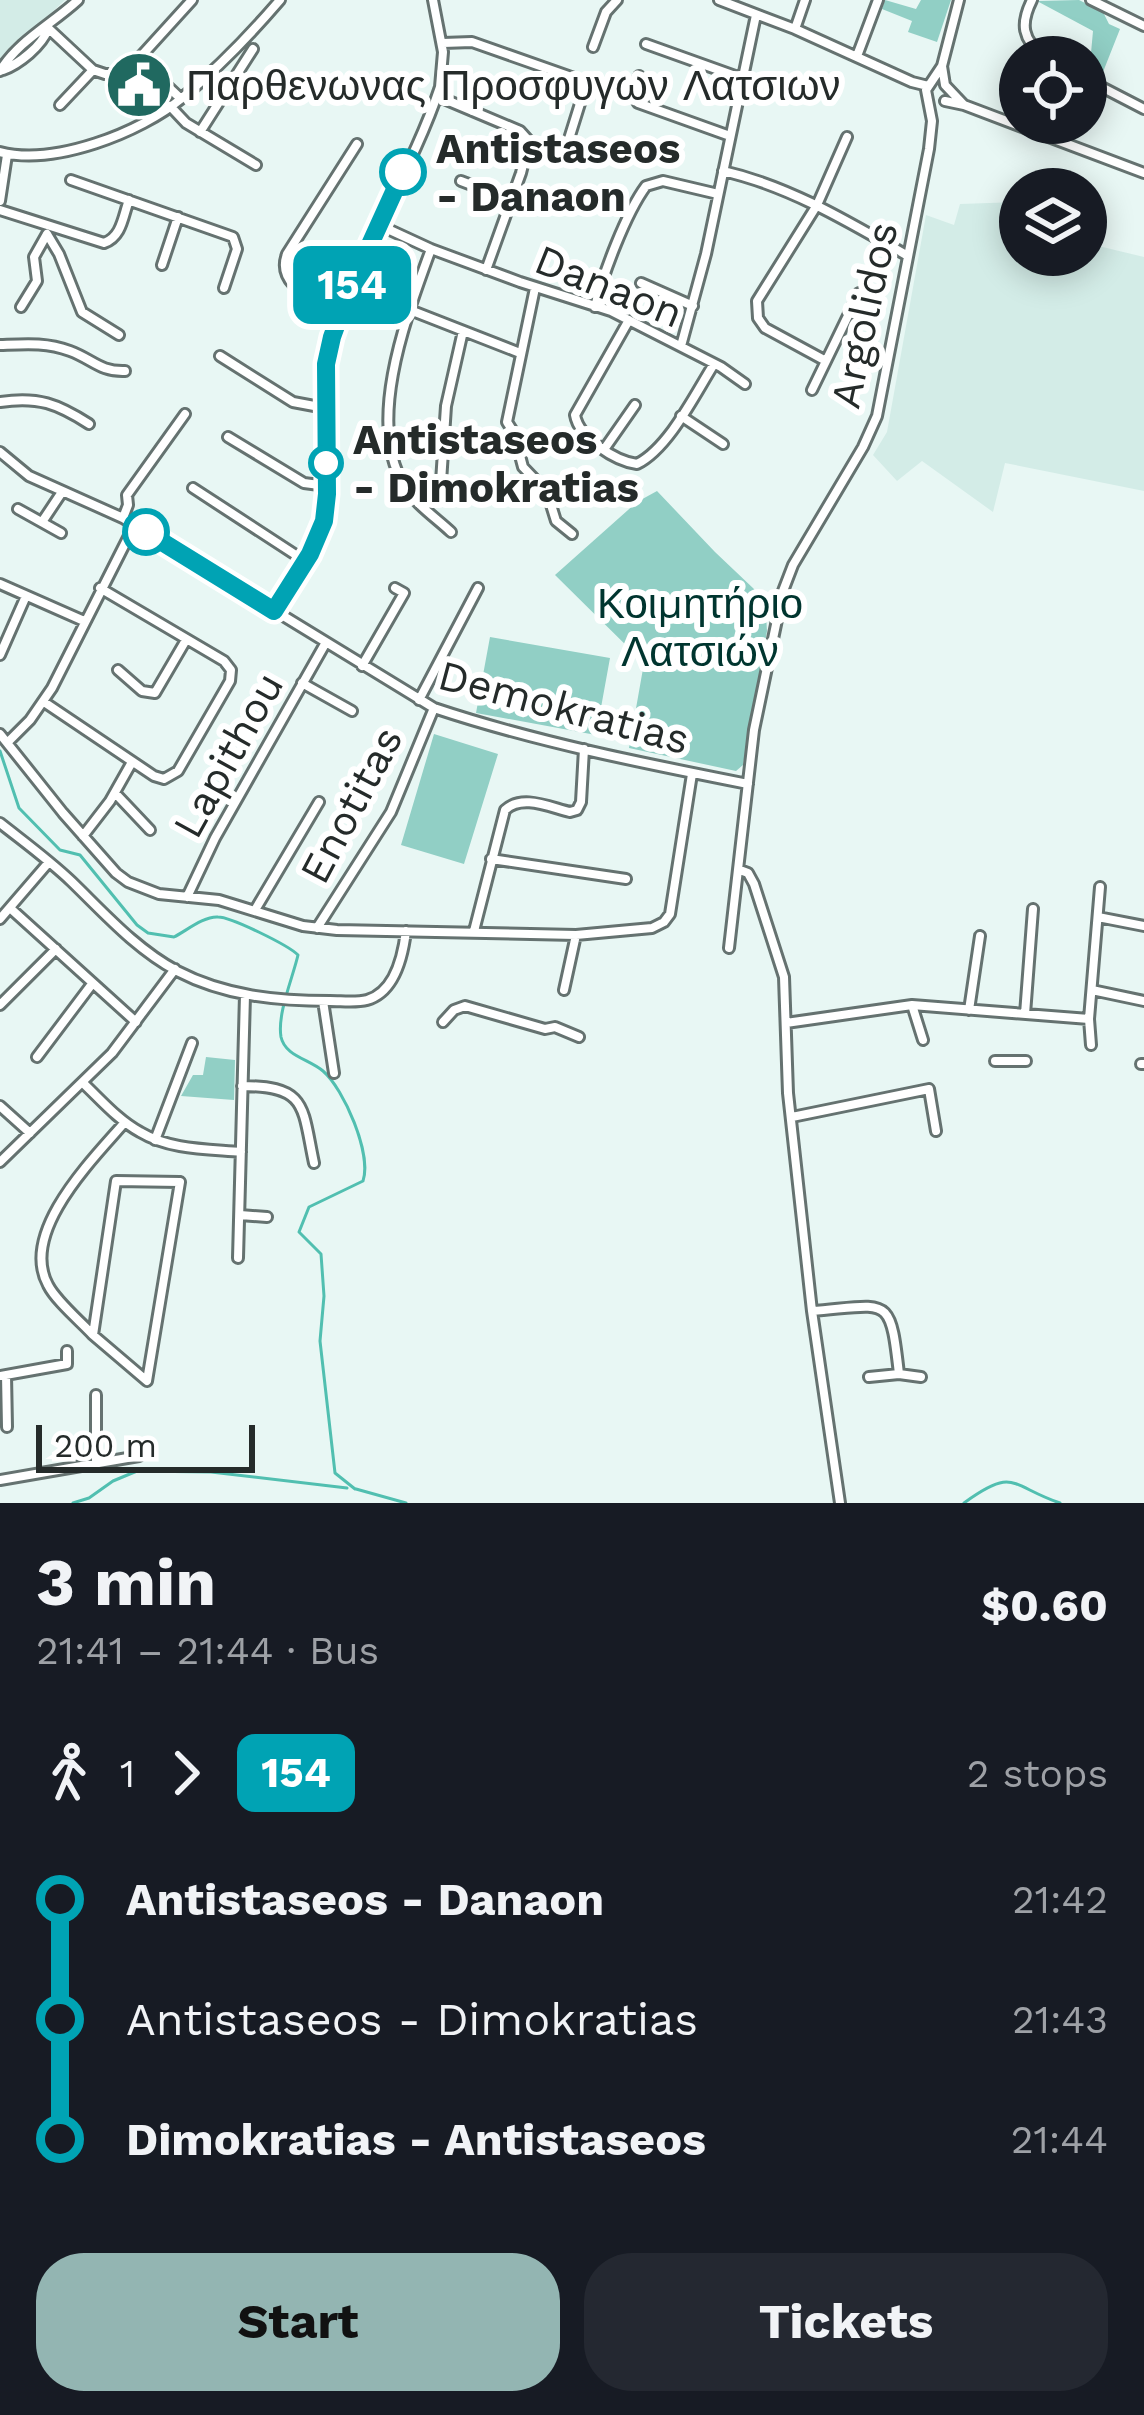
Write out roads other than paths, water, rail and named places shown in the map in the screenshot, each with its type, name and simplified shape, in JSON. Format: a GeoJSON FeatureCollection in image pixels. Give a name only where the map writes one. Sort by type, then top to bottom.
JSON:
{"type":"FeatureCollection","features":[{"type":"Feature","properties":{"kind":"street"},"geometry":{"type":"LineString","coordinates":[[0,71],[78,0]]}},
{"type":"Feature","properties":{"kind":"street"},"geometry":{"type":"LineString","coordinates":[[49,28],[93,70],[122,73],[192,0]]}},
{"type":"Feature","properties":{"kind":"street"},"geometry":{"type":"LineString","coordinates":[[129,200],[118,233],[109,242],[48,230],[0,206],[4,153],[38,155],[83,148],[170,106],[228,56],[280,0]]}},
{"type":"Feature","properties":{"kind":"street"},"geometry":{"type":"LineString","coordinates":[[274,611],[324,521],[327,356],[339,315],[443,73],[433,0]]}},
{"type":"Feature","properties":{"kind":"street"},"geometry":{"type":"LineString","coordinates":[[593,46],[606,12],[617,0]]}},
{"type":"Feature","properties":{"kind":"street"},"geometry":{"type":"LineString","coordinates":[[719,0],[795,28],[936,93],[1144,173]]}},
{"type":"Feature","properties":{"kind":"street"},"geometry":{"type":"LineString","coordinates":[[795,28],[805,0]]}},
{"type":"Feature","properties":{"kind":"street"},"geometry":{"type":"LineString","coordinates":[[857,56],[878,0]]}},
{"type":"Feature","properties":{"kind":"street","name":"Argolidos"},"geometry":{"type":"LineString","coordinates":[[729,948],[754,730],[783,591],[877,416],[926,168],[936,93],[958,0]]}},
{"type":"Feature","properties":{"kind":"street"},"geometry":{"type":"LineString","coordinates":[[1026,36],[1024,16],[1032,0]]}},
{"type":"Feature","properties":{"kind":"street"},"geometry":{"type":"LineString","coordinates":[[1090,0],[1144,26]]}},
{"type":"Feature","properties":{"kind":"street"},"geometry":{"type":"LineString","coordinates":[[682,346],[756,15]]}},
{"type":"Feature","properties":{"kind":"street"},"geometry":{"type":"LineString","coordinates":[[442,43],[472,42],[580,80],[583,92],[563,158]]}},
{"type":"Feature","properties":{"kind":"street"},"geometry":{"type":"LineString","coordinates":[[646,44],[741,78]]}},
{"type":"Feature","properties":{"kind":"street"},"geometry":{"type":"LineString","coordinates":[[200,132],[253,49]]}},
{"type":"Feature","properties":{"kind":"street"},"geometry":{"type":"LineString","coordinates":[[139,58],[181,99]]}},
{"type":"Feature","properties":{"kind":"street"},"geometry":{"type":"LineString","coordinates":[[60,105],[93,70]]}},
{"type":"Feature","properties":{"kind":"street"},"geometry":{"type":"LineString","coordinates":[[639,76],[633,93],[637,102],[730,136]]}},
{"type":"Feature","properties":{"kind":"street"},"geometry":{"type":"LineString","coordinates":[[1107,90],[1144,109]]}},
{"type":"Feature","properties":{"kind":"street"},"geometry":{"type":"LineString","coordinates":[[437,96],[528,138],[529,148],[486,270]]}},
{"type":"Feature","properties":{"kind":"street"},"geometry":{"type":"LineString","coordinates":[[170,106],[181,119],[256,165]]}},
{"type":"Feature","properties":{"kind":"street"},"geometry":{"type":"LineString","coordinates":[[826,361],[769,331],[756,310],[757,301],[817,205],[848,137]]}},
{"type":"Feature","properties":{"kind":"street"},"geometry":{"type":"LineString","coordinates":[[339,315],[288,281],[283,264],[357,144]]}},
{"type":"Feature","properties":{"kind":"street"},"geometry":{"type":"LineString","coordinates":[[723,171],[817,205],[908,256]]}},
{"type":"Feature","properties":{"kind":"street"},"geometry":{"type":"LineString","coordinates":[[70,180],[236,241],[224,288]]}},
{"type":"Feature","properties":{"kind":"street"},"geometry":{"type":"LineString","coordinates":[[461,181],[511,200]]}},
{"type":"Feature","properties":{"kind":"street"},"geometry":{"type":"LineString","coordinates":[[595,307],[644,188],[663,181],[718,194]]}},
{"type":"Feature","properties":{"kind":"street"},"geometry":{"type":"LineString","coordinates":[[162,265],[178,217]]}},
{"type":"Feature","properties":{"kind":"street","name":"Danaon"},"geometry":{"type":"LineString","coordinates":[[379,225],[486,270],[629,320],[746,384]]}},
{"type":"Feature","properties":{"kind":"street"},"geometry":{"type":"LineString","coordinates":[[21,307],[37,281],[33,260],[48,230]]}},
{"type":"Feature","properties":{"kind":"street"},"geometry":{"type":"LineString","coordinates":[[48,230],[82,312],[118,335]]}},
{"type":"Feature","properties":{"kind":"street"},"geometry":{"type":"LineString","coordinates":[[431,249],[409,310],[391,383],[390,427],[400,478],[414,499],[451,532]]}},
{"type":"Feature","properties":{"kind":"street"},"geometry":{"type":"LineString","coordinates":[[641,284],[693,307]]}},
{"type":"Feature","properties":{"kind":"street"},"geometry":{"type":"LineString","coordinates":[[535,288],[506,422],[523,467],[547,492],[556,521],[572,535]]}},
{"type":"Feature","properties":{"kind":"street"},"geometry":{"type":"LineString","coordinates":[[812,390],[859,293]]}},
{"type":"Feature","properties":{"kind":"street"},"geometry":{"type":"LineString","coordinates":[[409,310],[520,353]]}},
{"type":"Feature","properties":{"kind":"street"},"geometry":{"type":"LineString","coordinates":[[629,320],[575,416],[579,430],[626,462],[637,464],[648,458],[714,364]]}},
{"type":"Feature","properties":{"kind":"street"},"geometry":{"type":"LineString","coordinates":[[424,508],[441,482],[446,406],[464,331]]}},
{"type":"Feature","properties":{"kind":"street"},"geometry":{"type":"LineString","coordinates":[[0,346],[47,344],[108,372],[125,371]]}},
{"type":"Feature","properties":{"kind":"street"},"geometry":{"type":"LineString","coordinates":[[220,356],[293,402],[325,408]]}},
{"type":"Feature","properties":{"kind":"street"},"geometry":{"type":"LineString","coordinates":[[0,402],[49,402],[89,424]]}},
{"type":"Feature","properties":{"kind":"street"},"geometry":{"type":"LineString","coordinates":[[604,448],[635,404]]}},
{"type":"Feature","properties":{"kind":"street"},"geometry":{"type":"LineString","coordinates":[[123,518],[127,495],[184,414]]}},
{"type":"Feature","properties":{"kind":"street"},"geometry":{"type":"LineString","coordinates":[[681,416],[723,444]]}},
{"type":"Feature","properties":{"kind":"street"},"geometry":{"type":"LineString","coordinates":[[228,436],[304,483],[327,486]]}},
{"type":"Feature","properties":{"kind":"street","name":"Demokratias"},"geometry":{"type":"LineString","coordinates":[[0,452],[22,472],[134,524],[434,708],[488,726],[748,784]]}},
{"type":"Feature","properties":{"kind":"street"},"geometry":{"type":"LineString","coordinates":[[193,488],[305,562]]}},
{"type":"Feature","properties":{"kind":"street"},"geometry":{"type":"LineString","coordinates":[[42,522],[62,492]]}},
{"type":"Feature","properties":{"kind":"street"},"geometry":{"type":"LineString","coordinates":[[18,508],[61,533]]}},
{"type":"Feature","properties":{"kind":"street"},"geometry":{"type":"LineString","coordinates":[[134,524],[44,702],[4,738],[83,836],[128,882],[159,894],[219,899],[317,928],[576,935],[646,929],[668,919],[692,774]]}},
{"type":"Feature","properties":{"kind":"street"},"geometry":{"type":"LineString","coordinates":[[0,584],[84,621]]}},
{"type":"Feature","properties":{"kind":"street"},"geometry":{"type":"LineString","coordinates":[[418,700],[478,587]]}},
{"type":"Feature","properties":{"kind":"street"},"geometry":{"type":"LineString","coordinates":[[44,702],[157,778],[170,778],[231,679],[224,661],[100,588]]}},
{"type":"Feature","properties":{"kind":"street"},"geometry":{"type":"LineString","coordinates":[[362,666],[404,593],[395,588]]}},
{"type":"Feature","properties":{"kind":"street"},"geometry":{"type":"LineString","coordinates":[[0,655],[26,596]]}},
{"type":"Feature","properties":{"kind":"street"},"geometry":{"type":"LineString","coordinates":[[118,670],[142,691],[155,693],[186,640]]}},
{"type":"Feature","properties":{"kind":"street","name":"Lapithou"},"geometry":{"type":"LineString","coordinates":[[187,897],[215,838],[325,644]]}},
{"type":"Feature","properties":{"kind":"street"},"geometry":{"type":"LineString","coordinates":[[302,683],[352,711]]}},
{"type":"Feature","properties":{"kind":"street","name":"Enotitas"},"geometry":{"type":"LineString","coordinates":[[317,928],[391,812],[434,708]]}},
{"type":"Feature","properties":{"kind":"street"},"geometry":{"type":"LineString","coordinates":[[474,931],[502,814],[512,803],[524,802],[577,810],[584,749]]}},
{"type":"Feature","properties":{"kind":"street"},"geometry":{"type":"LineString","coordinates":[[83,836],[116,793],[132,762]]}},
{"type":"Feature","properties":{"kind":"street"},"geometry":{"type":"LineString","coordinates":[[116,793],[150,830]]}},
{"type":"Feature","properties":{"kind":"street"},"geometry":{"type":"LineString","coordinates":[[255,910],[319,802]]}},
{"type":"Feature","properties":{"kind":"street"},"geometry":{"type":"LineString","coordinates":[[0,823],[49,862],[106,918],[175,970],[245,995],[362,1001],[378,995],[395,973],[406,931]]}},
{"type":"Feature","properties":{"kind":"street"},"geometry":{"type":"LineString","coordinates":[[491,859],[626,879]]}},
{"type":"Feature","properties":{"kind":"street"},"geometry":{"type":"LineString","coordinates":[[0,919],[49,862]]}},
{"type":"Feature","properties":{"kind":"street"},"geometry":{"type":"LineString","coordinates":[[740,870],[753,880],[781,961],[787,1081],[812,1311],[840,1503]]}},
{"type":"Feature","properties":{"kind":"street"},"geometry":{"type":"LineString","coordinates":[[1091,1045],[1100,887]]}},
{"type":"Feature","properties":{"kind":"street"},"geometry":{"type":"LineString","coordinates":[[10,908],[136,1022]]}},
{"type":"Feature","properties":{"kind":"street"},"geometry":{"type":"LineString","coordinates":[[1025,1014],[1034,909]]}},
{"type":"Feature","properties":{"kind":"street"},"geometry":{"type":"LineString","coordinates":[[1098,917],[1144,926]]}},
{"type":"Feature","properties":{"kind":"street"},"geometry":{"type":"LineString","coordinates":[[564,990],[576,935]]}},
{"type":"Feature","properties":{"kind":"street"},"geometry":{"type":"LineString","coordinates":[[969,1010],[980,936]]}},
{"type":"Feature","properties":{"kind":"street"},"geometry":{"type":"LineString","coordinates":[[0,1005],[56,950]]}},
{"type":"Feature","properties":{"kind":"street"},"geometry":{"type":"LineString","coordinates":[[0,1162],[120,1045],[175,970]]}},
{"type":"Feature","properties":{"kind":"street"},"geometry":{"type":"LineString","coordinates":[[37,1057],[92,983]]}},
{"type":"Feature","properties":{"kind":"street"},"geometry":{"type":"LineString","coordinates":[[1092,990],[1144,1001]]}},
{"type":"Feature","properties":{"kind":"street"},"geometry":{"type":"LineString","coordinates":[[238,1258],[245,995]]}},
{"type":"Feature","properties":{"kind":"street"},"geometry":{"type":"LineString","coordinates":[[323,1001],[334,1073]]}},
{"type":"Feature","properties":{"kind":"street"},"geometry":{"type":"LineString","coordinates":[[786,1023],[913,1005],[1089,1019]]}},
{"type":"Feature","properties":{"kind":"street"},"geometry":{"type":"LineString","coordinates":[[913,1005],[923,1040]]}},
{"type":"Feature","properties":{"kind":"street"},"geometry":{"type":"LineString","coordinates":[[443,1022],[456,1008],[465,1006],[579,1036]]}},
{"type":"Feature","properties":{"kind":"street"},"geometry":{"type":"LineString","coordinates":[[155,1140],[192,1043]]}},
{"type":"Feature","properties":{"kind":"street"},"geometry":{"type":"LineString","coordinates":[[995,1061],[1026,1061]]}},
{"type":"Feature","properties":{"kind":"street"},"geometry":{"type":"LineString","coordinates":[[82,1083],[125,1122],[155,1140],[241,1152]]}},
{"type":"Feature","properties":{"kind":"street"},"geometry":{"type":"LineString","coordinates":[[242,1086],[277,1087],[293,1097],[303,1115],[314,1163]]}},
{"type":"Feature","properties":{"kind":"street"},"geometry":{"type":"LineString","coordinates":[[792,1117],[929,1089],[936,1131]]}},
{"type":"Feature","properties":{"kind":"street"},"geometry":{"type":"LineString","coordinates":[[0,1106],[30,1133]]}},
{"type":"Feature","properties":{"kind":"street"},"geometry":{"type":"LineString","coordinates":[[93,1335],[116,1181],[180,1181],[147,1381],[93,1335],[47,1284],[42,1253],[48,1222],[80,1174],[125,1122]]}},
{"type":"Feature","properties":{"kind":"street"},"geometry":{"type":"LineString","coordinates":[[240,1215],[267,1216]]}},
{"type":"Feature","properties":{"kind":"street"},"geometry":{"type":"LineString","coordinates":[[812,1311],[873,1306],[885,1311],[894,1331],[898,1375]]}},
{"type":"Feature","properties":{"kind":"street"},"geometry":{"type":"LineString","coordinates":[[8,1427],[3,1376],[67,1364],[68,1351]]}},
{"type":"Feature","properties":{"kind":"street"},"geometry":{"type":"LineString","coordinates":[[869,1377],[921,1377]]}},
{"type":"Feature","properties":{"kind":"street"},"geometry":{"type":"LineString","coordinates":[[96,1395],[96,1463]]}},
{"type":"Feature","properties":{"kind":"street"},"geometry":{"type":"LineString","coordinates":[[0,1480],[139,1456]]}},
{"type":"Feature","properties":{"kind":"waterway"},"geometry":{"type":"LineString","coordinates":[[0,751],[19,808],[60,850],[80,855],[148,933],[174,937],[218,917],[259,932],[298,955],[283,1007],[281,1037],[287,1049],[331,1080],[354,1123],[364,1155],[363,1181],[309,1207],[299,1232],[321,1254],[320,1341],[335,1473],[355,1489]]}},
{"type":"Feature","properties":{"kind":"waterway"},"geometry":{"type":"LineString","coordinates":[[73,1503],[137,1471],[211,1472],[347,1488]]}},
{"type":"Feature","properties":{"kind":"waterway"},"geometry":{"type":"LineString","coordinates":[[964,1503],[1004,1482],[1060,1503]]}},
{"type":"Feature","properties":{"kind":"waterway"},"geometry":{"type":"LineString","coordinates":[[356,1489],[406,1503]]}},
{"type":"Feature","properties":{"kind":"place","name":"Παρθενωνας Προσφυγων Λατσιων"},"geometry":{"type":"Point","coordinates":[139,85]}},
{"type":"Feature","properties":{"kind":"place","name":"Antistaseos - Danaon"},"geometry":{"type":"Point","coordinates":[403,172]}},
{"type":"Feature","properties":{"kind":"place","name":"Antistaseos - Dimokratias"},"geometry":{"type":"Point","coordinates":[326,463]}},
{"type":"Feature","properties":{"kind":"park label","name":"Κοιμητήριο Λατσιών"},"geometry":{"type":"Point","coordinates":[700,627]}}]}
